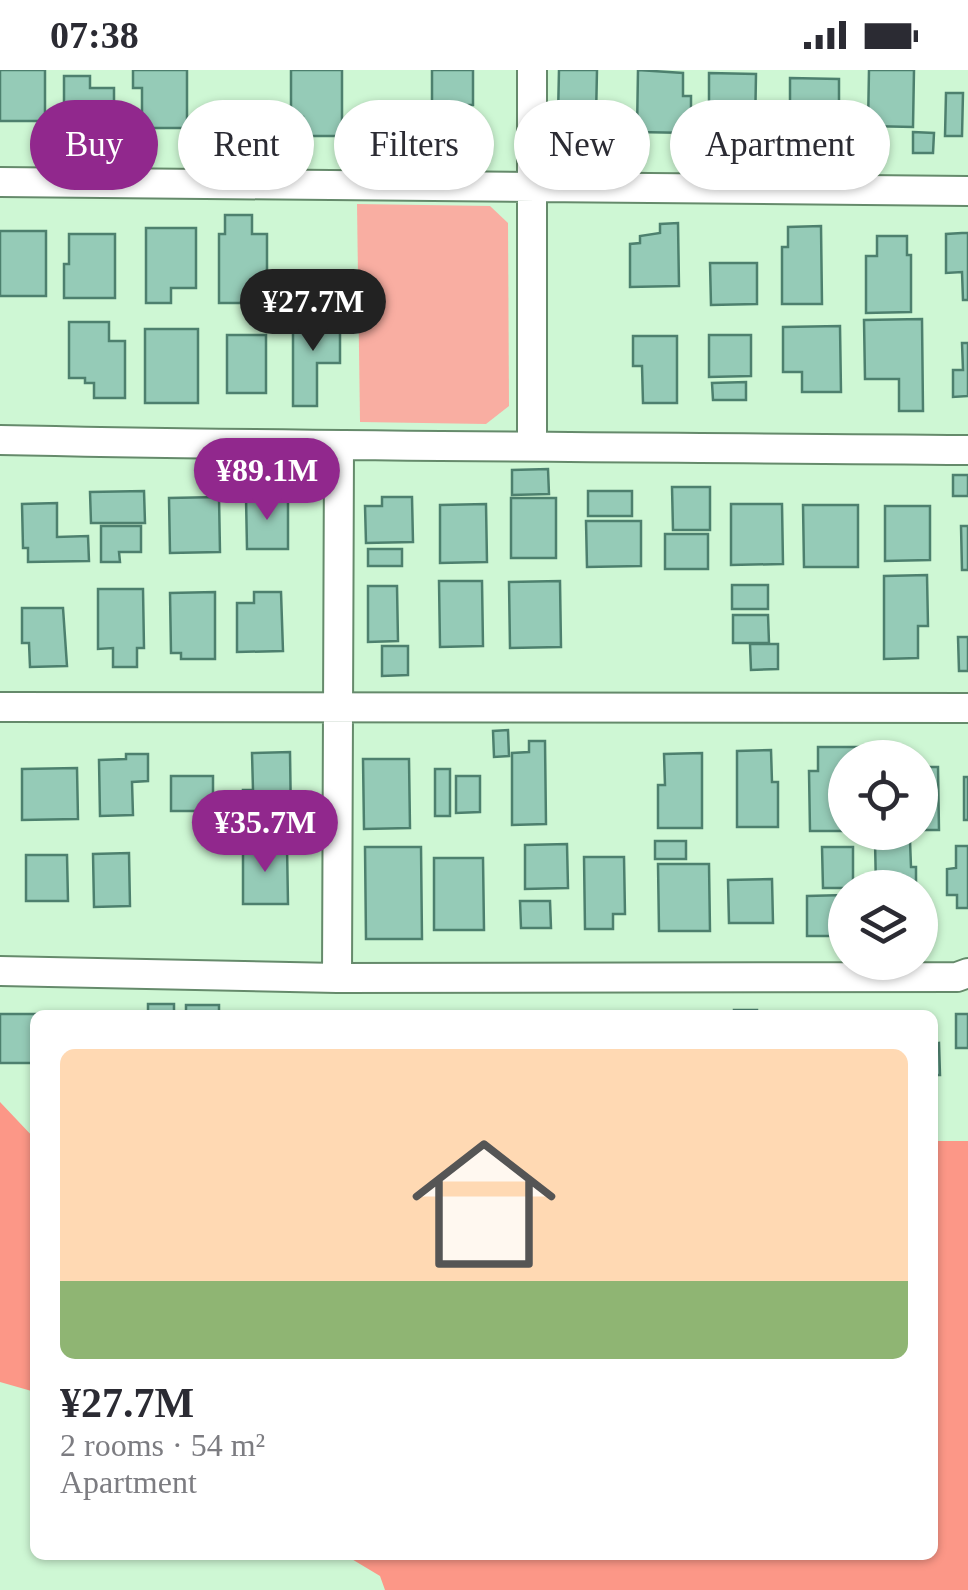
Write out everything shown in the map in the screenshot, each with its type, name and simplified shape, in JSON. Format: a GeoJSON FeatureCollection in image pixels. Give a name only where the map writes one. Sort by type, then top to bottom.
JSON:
{"type":"FeatureCollection","features":[{"type":"Feature","properties":{"kind":"street"},"geometry":{"type":"LineString","coordinates":[[531,100],[532,70]]}},
{"type":"Feature","properties":{"kind":"street"},"geometry":{"type":"LineString","coordinates":[[0,182],[514,188]]}},
{"type":"Feature","properties":{"kind":"street"},"geometry":{"type":"LineString","coordinates":[[650,189],[968,191]]}},
{"type":"Feature","properties":{"kind":"street"},"geometry":{"type":"LineString","coordinates":[[530,190],[532,446]]}},
{"type":"Feature","properties":{"kind":"street"},"geometry":{"type":"LineString","coordinates":[[0,440],[339,448],[968,450]]}},
{"type":"Feature","properties":{"kind":"street"},"geometry":{"type":"LineString","coordinates":[[337,978],[339,448]]}},
{"type":"Feature","properties":{"kind":"street"},"geometry":{"type":"LineString","coordinates":[[0,707],[968,708]]}},
{"type":"Feature","properties":{"kind":"street"},"geometry":{"type":"LineString","coordinates":[[0,970],[337,978],[957,977],[968,973]]}},
{"type":"Feature","properties":{"kind":"shaded area"},"geometry":{"type":"Polygon","coordinates":[[[357,204],[490,206],[508,223],[509,406],[486,424],[360,422],[357,204]]]}},
{"type":"Feature","properties":{"kind":"shaded area"},"geometry":{"type":"Polygon","coordinates":[[[0,1102],[30,1134],[30,1391],[0,1382],[0,1102]]]}},
{"type":"Feature","properties":{"kind":"shaded area"},"geometry":{"type":"Polygon","coordinates":[[[938,1141],[968,1141],[968,1590],[385,1590],[380,1576],[353,1560],[938,1560],[938,1141]]]}},
{"type":"Feature","properties":{"kind":"building"},"geometry":{"type":"Polygon","coordinates":[[[0,70],[45,70],[45,100],[30,100],[30,121],[0,121],[0,70]]]}},
{"type":"Feature","properties":{"kind":"building"},"geometry":{"type":"Polygon","coordinates":[[[133,70],[187,70],[187,100],[178,100],[178,128],[158,128],[158,100],[142,100],[142,88],[133,88],[133,70]]]}},
{"type":"Feature","properties":{"kind":"building"},"geometry":{"type":"Polygon","coordinates":[[[291,70],[342,70],[342,100],[334,100],[334,136],[314,136],[314,100],[291,100],[291,70]]]}},
{"type":"Feature","properties":{"kind":"building"},"geometry":{"type":"Polygon","coordinates":[[[432,70],[473,70],[473,100],[432,100],[432,70]]]}},
{"type":"Feature","properties":{"kind":"building"},"geometry":{"type":"Polygon","coordinates":[[[559,70],[597,70],[596,100],[558,100],[559,70]]]}},
{"type":"Feature","properties":{"kind":"building"},"geometry":{"type":"Polygon","coordinates":[[[638,70],[683,73],[683,96],[691,96],[691,100],[670,100],[670,133],[650,132],[650,100],[638,100],[638,70]]]}},
{"type":"Feature","properties":{"kind":"building"},"geometry":{"type":"Polygon","coordinates":[[[869,70],[914,70],[913,127],[890,126],[890,100],[868,100],[869,70]]]}},
{"type":"Feature","properties":{"kind":"building"},"geometry":{"type":"Polygon","coordinates":[[[709,73],[756,74],[756,100],[709,100],[709,73]]]}},
{"type":"Feature","properties":{"kind":"building"},"geometry":{"type":"Polygon","coordinates":[[[64,76],[90,76],[90,88],[114,88],[114,100],[64,100],[64,76]]]}},
{"type":"Feature","properties":{"kind":"building"},"geometry":{"type":"Polygon","coordinates":[[[790,78],[839,79],[839,100],[790,100],[790,78]]]}},
{"type":"Feature","properties":{"kind":"building"},"geometry":{"type":"Polygon","coordinates":[[[946,93],[963,93],[962,136],[945,136],[946,93]]]}},
{"type":"Feature","properties":{"kind":"building"},"geometry":{"type":"Polygon","coordinates":[[[913,132],[934,133],[933,153],[913,153],[913,132]]]}},
{"type":"Feature","properties":{"kind":"building"},"geometry":{"type":"Polygon","coordinates":[[[225,215],[252,215],[252,234],[267,234],[267,303],[219,303],[219,234],[225,234],[225,215]]]}},
{"type":"Feature","properties":{"kind":"building"},"geometry":{"type":"Polygon","coordinates":[[[678,223],[679,286],[630,287],[630,244],[640,243],[640,236],[660,233],[660,224],[678,223]]]}},
{"type":"Feature","properties":{"kind":"building"},"geometry":{"type":"Polygon","coordinates":[[[821,226],[822,304],[782,304],[782,247],[788,247],[788,227],[821,226]]]}},
{"type":"Feature","properties":{"kind":"building"},"geometry":{"type":"Polygon","coordinates":[[[146,228],[196,228],[196,288],[171,288],[171,303],[146,303],[146,228]]]}},
{"type":"Feature","properties":{"kind":"building"},"geometry":{"type":"Polygon","coordinates":[[[0,231],[46,231],[46,296],[0,296],[0,231]]]}},
{"type":"Feature","properties":{"kind":"building"},"geometry":{"type":"Polygon","coordinates":[[[968,233],[968,300],[963,300],[962,272],[946,273],[946,234],[968,233]]]}},
{"type":"Feature","properties":{"kind":"building"},"geometry":{"type":"Polygon","coordinates":[[[69,234],[115,234],[115,298],[64,298],[69,234]]]}},
{"type":"Feature","properties":{"kind":"building"},"geometry":{"type":"Polygon","coordinates":[[[877,236],[907,236],[911,312],[866,313],[866,256],[877,256],[877,236]]]}},
{"type":"Feature","properties":{"kind":"building"},"geometry":{"type":"Polygon","coordinates":[[[710,263],[757,263],[757,304],[711,305],[710,263]]]}},
{"type":"Feature","properties":{"kind":"building"},"geometry":{"type":"Polygon","coordinates":[[[293,316],[340,316],[340,363],[317,363],[317,406],[293,406],[293,316]]]}},
{"type":"Feature","properties":{"kind":"building"},"geometry":{"type":"Polygon","coordinates":[[[922,319],[923,411],[899,411],[899,379],[865,379],[864,320],[922,319]]]}},
{"type":"Feature","properties":{"kind":"building"},"geometry":{"type":"Polygon","coordinates":[[[69,322],[109,322],[109,341],[125,341],[125,398],[94,398],[94,383],[85,383],[85,378],[69,378],[69,322]]]}},
{"type":"Feature","properties":{"kind":"building"},"geometry":{"type":"Polygon","coordinates":[[[840,326],[841,392],[802,392],[802,372],[783,372],[783,327],[840,326]]]}},
{"type":"Feature","properties":{"kind":"building"},"geometry":{"type":"Polygon","coordinates":[[[145,329],[198,329],[198,403],[145,403],[145,329]]]}},
{"type":"Feature","properties":{"kind":"building"},"geometry":{"type":"Polygon","coordinates":[[[227,335],[266,335],[266,393],[227,393],[227,335]]]}},
{"type":"Feature","properties":{"kind":"building"},"geometry":{"type":"Polygon","coordinates":[[[709,335],[751,335],[751,376],[709,377],[709,335]]]}},
{"type":"Feature","properties":{"kind":"building"},"geometry":{"type":"Polygon","coordinates":[[[633,336],[677,336],[677,403],[643,403],[642,366],[633,366],[633,336]]]}},
{"type":"Feature","properties":{"kind":"building"},"geometry":{"type":"Polygon","coordinates":[[[962,343],[968,343],[968,396],[953,397],[953,370],[963,370],[962,343]]]}},
{"type":"Feature","properties":{"kind":"building"},"geometry":{"type":"Polygon","coordinates":[[[746,382],[746,400],[713,400],[712,383],[746,382]]]}},
{"type":"Feature","properties":{"kind":"building"},"geometry":{"type":"Polygon","coordinates":[[[548,469],[549,494],[512,495],[512,470],[548,469]]]}},
{"type":"Feature","properties":{"kind":"building"},"geometry":{"type":"Polygon","coordinates":[[[953,475],[968,475],[968,496],[953,496],[953,475]]]}},
{"type":"Feature","properties":{"kind":"building"},"geometry":{"type":"Polygon","coordinates":[[[672,487],[710,487],[710,530],[673,530],[672,487]]]}},
{"type":"Feature","properties":{"kind":"building"},"geometry":{"type":"Polygon","coordinates":[[[144,491],[145,523],[91,523],[90,492],[144,491]]]}},
{"type":"Feature","properties":{"kind":"building"},"geometry":{"type":"Polygon","coordinates":[[[588,491],[632,491],[632,516],[588,516],[588,491]]]}},
{"type":"Feature","properties":{"kind":"building"},"geometry":{"type":"Polygon","coordinates":[[[288,496],[288,549],[247,549],[246,497],[288,496]]]}},
{"type":"Feature","properties":{"kind":"building"},"geometry":{"type":"Polygon","coordinates":[[[219,497],[220,552],[170,553],[169,498],[219,497]]]}},
{"type":"Feature","properties":{"kind":"building"},"geometry":{"type":"Polygon","coordinates":[[[382,497],[412,497],[413,542],[366,543],[365,506],[382,506],[382,497]]]}},
{"type":"Feature","properties":{"kind":"building"},"geometry":{"type":"Polygon","coordinates":[[[511,498],[556,498],[556,558],[511,558],[511,498]]]}},
{"type":"Feature","properties":{"kind":"building"},"geometry":{"type":"Polygon","coordinates":[[[57,503],[57,537],[88,536],[89,561],[28,562],[28,548],[23,548],[22,504],[57,503]]]}},
{"type":"Feature","properties":{"kind":"building"},"geometry":{"type":"Polygon","coordinates":[[[486,504],[487,562],[440,563],[440,505],[486,504]]]}},
{"type":"Feature","properties":{"kind":"building"},"geometry":{"type":"Polygon","coordinates":[[[731,504],[782,504],[783,564],[731,565],[731,504]]]}},
{"type":"Feature","properties":{"kind":"building"},"geometry":{"type":"Polygon","coordinates":[[[803,505],[858,505],[858,567],[804,567],[803,505]]]}},
{"type":"Feature","properties":{"kind":"building"},"geometry":{"type":"Polygon","coordinates":[[[885,506],[930,506],[930,560],[885,561],[885,506]]]}},
{"type":"Feature","properties":{"kind":"building"},"geometry":{"type":"Polygon","coordinates":[[[586,521],[641,521],[641,566],[587,567],[586,521]]]}},
{"type":"Feature","properties":{"kind":"building"},"geometry":{"type":"Polygon","coordinates":[[[101,526],[141,526],[141,552],[119,552],[120,562],[101,562],[101,526]]]}},
{"type":"Feature","properties":{"kind":"building"},"geometry":{"type":"Polygon","coordinates":[[[961,526],[968,526],[968,570],[962,570],[961,526]]]}},
{"type":"Feature","properties":{"kind":"building"},"geometry":{"type":"Polygon","coordinates":[[[665,534],[708,534],[708,569],[665,569],[665,534]]]}},
{"type":"Feature","properties":{"kind":"building"},"geometry":{"type":"Polygon","coordinates":[[[368,549],[402,549],[402,566],[368,566],[368,549]]]}},
{"type":"Feature","properties":{"kind":"building"},"geometry":{"type":"Polygon","coordinates":[[[927,575],[928,626],[918,626],[918,658],[884,659],[884,576],[927,575]]]}},
{"type":"Feature","properties":{"kind":"building"},"geometry":{"type":"Polygon","coordinates":[[[439,581],[482,581],[483,646],[440,647],[439,581]]]}},
{"type":"Feature","properties":{"kind":"building"},"geometry":{"type":"Polygon","coordinates":[[[560,581],[561,647],[510,648],[509,582],[560,581]]]}},
{"type":"Feature","properties":{"kind":"building"},"geometry":{"type":"Polygon","coordinates":[[[732,585],[768,585],[768,609],[732,609],[732,585]]]}},
{"type":"Feature","properties":{"kind":"building"},"geometry":{"type":"Polygon","coordinates":[[[368,586],[397,586],[398,641],[368,642],[368,586]]]}},
{"type":"Feature","properties":{"kind":"building"},"geometry":{"type":"Polygon","coordinates":[[[98,589],[143,589],[144,648],[137,648],[137,667],[113,667],[113,648],[98,649],[98,589]]]}},
{"type":"Feature","properties":{"kind":"building"},"geometry":{"type":"Polygon","coordinates":[[[215,592],[215,659],[181,659],[181,653],[171,653],[170,593],[215,592]]]}},
{"type":"Feature","properties":{"kind":"building"},"geometry":{"type":"Polygon","coordinates":[[[254,592],[281,592],[283,651],[237,652],[237,603],[254,603],[254,592]]]}},
{"type":"Feature","properties":{"kind":"building"},"geometry":{"type":"Polygon","coordinates":[[[22,608],[63,608],[67,666],[30,667],[29,643],[22,643],[22,608]]]}},
{"type":"Feature","properties":{"kind":"building"},"geometry":{"type":"Polygon","coordinates":[[[733,615],[768,615],[769,643],[733,643],[733,615]]]}},
{"type":"Feature","properties":{"kind":"building"},"geometry":{"type":"Polygon","coordinates":[[[958,637],[968,637],[968,671],[959,671],[958,637]]]}},
{"type":"Feature","properties":{"kind":"building"},"geometry":{"type":"Polygon","coordinates":[[[750,644],[778,644],[778,669],[751,670],[750,644]]]}},
{"type":"Feature","properties":{"kind":"building"},"geometry":{"type":"Polygon","coordinates":[[[382,646],[408,646],[408,675],[382,676],[382,646]]]}},
{"type":"Feature","properties":{"kind":"building"},"geometry":{"type":"Polygon","coordinates":[[[508,730],[509,756],[494,757],[493,731],[508,730]]]}},
{"type":"Feature","properties":{"kind":"building"},"geometry":{"type":"Polygon","coordinates":[[[529,741],[545,741],[546,824],[512,825],[512,753],[529,752],[529,741]]]}},
{"type":"Feature","properties":{"kind":"building"},"geometry":{"type":"Polygon","coordinates":[[[818,747],[828,747],[828,831],[810,831],[809,771],[818,771],[818,747]]]}},
{"type":"Feature","properties":{"kind":"building"},"geometry":{"type":"Polygon","coordinates":[[[771,750],[772,782],[778,782],[778,827],[737,827],[737,751],[771,750]]]}},
{"type":"Feature","properties":{"kind":"building"},"geometry":{"type":"Polygon","coordinates":[[[290,752],[291,821],[244,821],[243,790],[253,790],[252,753],[290,752]]]}},
{"type":"Feature","properties":{"kind":"building"},"geometry":{"type":"Polygon","coordinates":[[[702,753],[702,828],[658,828],[658,785],[665,785],[664,754],[702,753]]]}},
{"type":"Feature","properties":{"kind":"building"},"geometry":{"type":"Polygon","coordinates":[[[126,754],[148,754],[148,781],[132,782],[133,815],[100,816],[99,760],[126,759],[126,754]]]}},
{"type":"Feature","properties":{"kind":"building"},"geometry":{"type":"Polygon","coordinates":[[[363,759],[409,759],[410,828],[364,829],[363,759]]]}},
{"type":"Feature","properties":{"kind":"building"},"geometry":{"type":"Polygon","coordinates":[[[77,768],[78,819],[22,820],[22,769],[77,768]]]}},
{"type":"Feature","properties":{"kind":"building"},"geometry":{"type":"Polygon","coordinates":[[[435,769],[450,769],[450,816],[435,816],[435,769]]]}},
{"type":"Feature","properties":{"kind":"building"},"geometry":{"type":"Polygon","coordinates":[[[171,776],[213,776],[213,807],[226,807],[226,830],[200,830],[199,811],[171,811],[171,776]]]}},
{"type":"Feature","properties":{"kind":"building"},"geometry":{"type":"Polygon","coordinates":[[[456,776],[480,776],[480,812],[456,813],[456,776]]]}},
{"type":"Feature","properties":{"kind":"building"},"geometry":{"type":"Polygon","coordinates":[[[964,777],[968,777],[968,820],[964,820],[964,777]]]}},
{"type":"Feature","properties":{"kind":"building"},"geometry":{"type":"Polygon","coordinates":[[[655,841],[686,841],[686,859],[655,859],[655,841]]]}},
{"type":"Feature","properties":{"kind":"building"},"geometry":{"type":"Polygon","coordinates":[[[567,844],[568,888],[525,889],[525,845],[567,844]]]}},
{"type":"Feature","properties":{"kind":"building"},"geometry":{"type":"Polygon","coordinates":[[[243,846],[287,846],[288,904],[243,904],[243,846]]]}},
{"type":"Feature","properties":{"kind":"building"},"geometry":{"type":"Polygon","coordinates":[[[956,846],[968,846],[968,908],[957,908],[957,895],[947,895],[947,869],[956,868],[956,846]]]}},
{"type":"Feature","properties":{"kind":"building"},"geometry":{"type":"Polygon","coordinates":[[[365,847],[421,847],[422,939],[366,939],[365,847]]]}},
{"type":"Feature","properties":{"kind":"building"},"geometry":{"type":"Polygon","coordinates":[[[822,847],[853,850],[853,870],[828,870],[828,888],[823,888],[822,847]]]}},
{"type":"Feature","properties":{"kind":"building"},"geometry":{"type":"Polygon","coordinates":[[[875,850],[910,850],[911,867],[916,867],[916,870],[876,870],[875,850]]]}},
{"type":"Feature","properties":{"kind":"building"},"geometry":{"type":"Polygon","coordinates":[[[129,853],[130,906],[94,907],[93,854],[129,853]]]}},
{"type":"Feature","properties":{"kind":"building"},"geometry":{"type":"Polygon","coordinates":[[[26,855],[67,855],[68,901],[26,901],[26,855]]]}},
{"type":"Feature","properties":{"kind":"building"},"geometry":{"type":"Polygon","coordinates":[[[584,857],[624,857],[625,914],[613,914],[613,929],[585,929],[584,857]]]}},
{"type":"Feature","properties":{"kind":"building"},"geometry":{"type":"Polygon","coordinates":[[[434,858],[483,858],[484,930],[434,930],[434,858]]]}},
{"type":"Feature","properties":{"kind":"building"},"geometry":{"type":"Polygon","coordinates":[[[658,864],[709,864],[710,931],[659,931],[658,864]]]}},
{"type":"Feature","properties":{"kind":"building"},"geometry":{"type":"Polygon","coordinates":[[[772,879],[773,923],[729,923],[728,880],[772,879]]]}},
{"type":"Feature","properties":{"kind":"building"},"geometry":{"type":"Polygon","coordinates":[[[828,895],[828,936],[807,936],[807,896],[828,895]]]}},
{"type":"Feature","properties":{"kind":"building"},"geometry":{"type":"Polygon","coordinates":[[[520,901],[550,901],[551,928],[521,928],[520,901]]]}},
{"type":"Feature","properties":{"kind":"building"},"geometry":{"type":"Polygon","coordinates":[[[148,1004],[174,1004],[174,1010],[148,1010],[148,1004]]]}},
{"type":"Feature","properties":{"kind":"building"},"geometry":{"type":"Polygon","coordinates":[[[186,1005],[219,1005],[219,1010],[186,1010],[186,1005]]]}},
{"type":"Feature","properties":{"kind":"building"},"geometry":{"type":"Polygon","coordinates":[[[0,1014],[30,1014],[30,1063],[0,1063],[0,1014]]]}},
{"type":"Feature","properties":{"kind":"building"},"geometry":{"type":"Polygon","coordinates":[[[956,1014],[968,1014],[968,1048],[956,1048],[956,1014]]]}}]}
